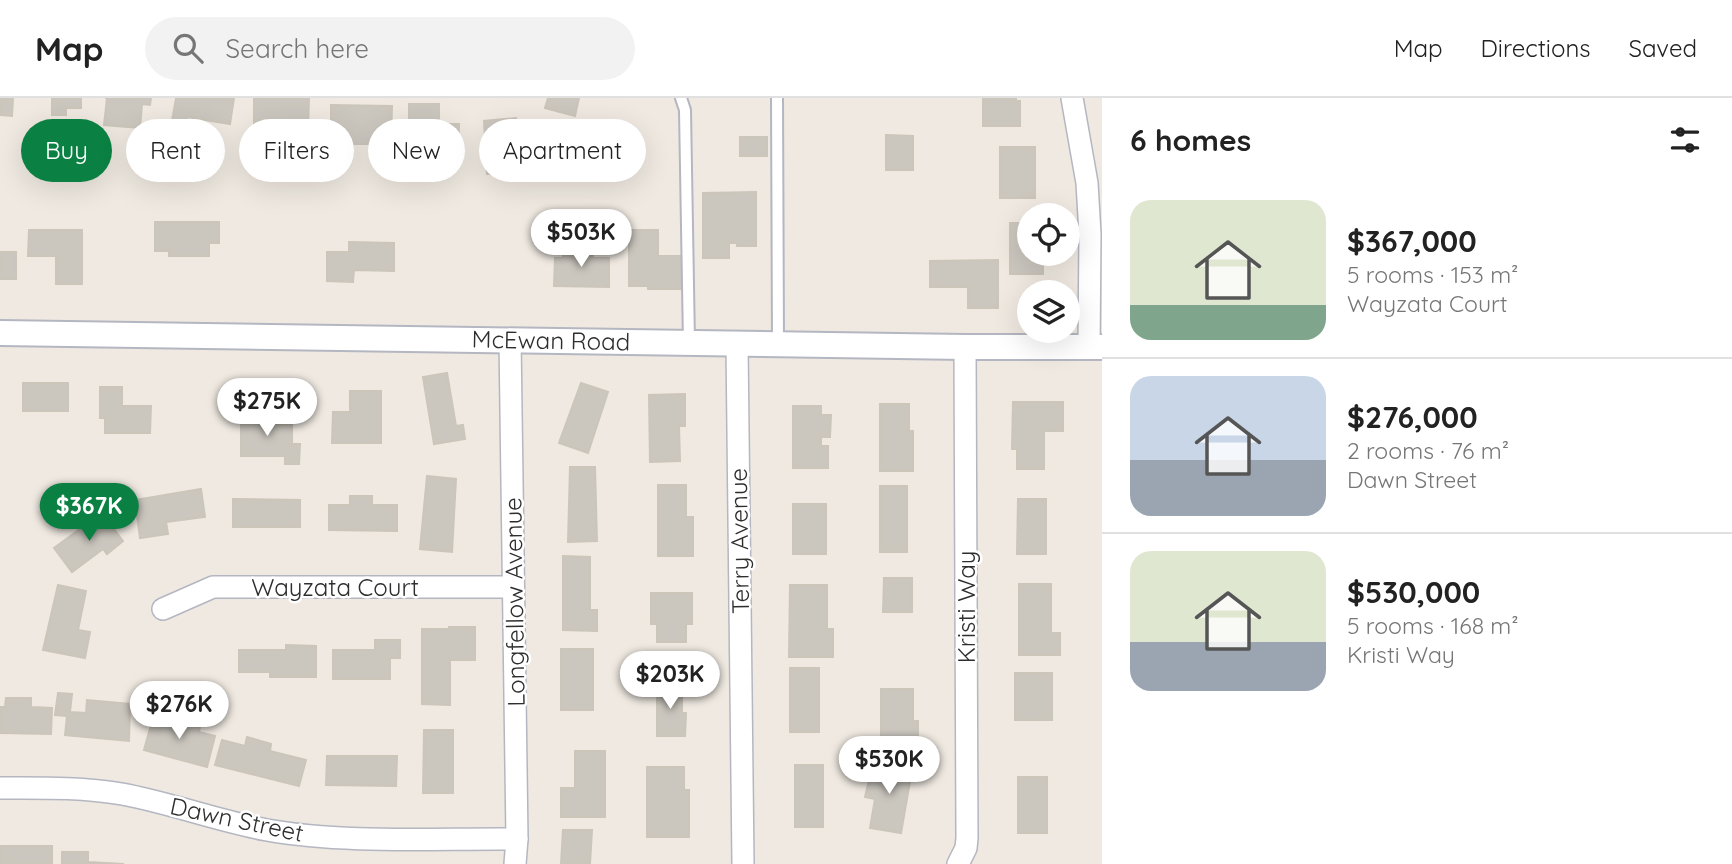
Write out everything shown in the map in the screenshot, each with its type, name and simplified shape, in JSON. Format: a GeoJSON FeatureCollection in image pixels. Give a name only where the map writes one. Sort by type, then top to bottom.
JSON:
{"type":"FeatureCollection","features":[{"type":"Feature","properties":{"kind":"street"},"geometry":{"type":"LineString","coordinates":[[1072,98],[1087,183],[1095,347]]}},
{"type":"Feature","properties":{"kind":"street","name":"McEwan Road"},"geometry":{"type":"LineString","coordinates":[[0,333],[1095,347]]}},
{"type":"Feature","properties":{"kind":"street","name":"Longfellow Avenue"},"geometry":{"type":"LineString","coordinates":[[510,339],[517,839],[515,864]]}},
{"type":"Feature","properties":{"kind":"street","name":"Terry Avenue"},"geometry":{"type":"LineString","coordinates":[[737,344],[743,864]]}},
{"type":"Feature","properties":{"kind":"street","name":"Kristi Way"},"geometry":{"type":"LineString","coordinates":[[958,864],[966,848],[967,838],[965,347]]}},
{"type":"Feature","properties":{"kind":"street","name":"Wayzata Court"},"geometry":{"type":"LineString","coordinates":[[163,609],[213,587],[513,587]]}},
{"type":"Feature","properties":{"kind":"street","name":"Dawn Street"},"geometry":{"type":"LineString","coordinates":[[0,788],[56,787],[96,790],[266,830],[304,835],[517,839]]}},
{"type":"Feature","properties":{"kind":"lane"},"geometry":{"type":"LineString","coordinates":[[681,98],[685,110],[689,343]]}},
{"type":"Feature","properties":{"kind":"lane"},"geometry":{"type":"LineString","coordinates":[[777,98],[778,344]]}},
{"type":"Feature","properties":{"kind":"building"},"geometry":{"type":"Polygon","coordinates":[[[0,98],[13,98],[12,116],[0,115],[0,98]]]}},
{"type":"Feature","properties":{"kind":"building"},"geometry":{"type":"Polygon","coordinates":[[[52,98],[81,98],[81,108],[66,108],[66,115],[52,115],[52,98]]]}},
{"type":"Feature","properties":{"kind":"building"},"geometry":{"type":"Polygon","coordinates":[[[107,98],[151,98],[150,105],[142,104],[141,119],[126,119],[126,127],[112,126],[112,119],[105,119],[107,98]]]}},
{"type":"Feature","properties":{"kind":"building"},"geometry":{"type":"Polygon","coordinates":[[[176,98],[234,98],[230,124],[225,123],[225,119],[172,119],[176,98]]]}},
{"type":"Feature","properties":{"kind":"building"},"geometry":{"type":"Polygon","coordinates":[[[254,98],[309,98],[308,119],[254,119],[254,98]]]}},
{"type":"Feature","properties":{"kind":"building"},"geometry":{"type":"Polygon","coordinates":[[[548,98],[579,98],[575,116],[545,108],[548,98]]]}},
{"type":"Feature","properties":{"kind":"building"},"geometry":{"type":"Polygon","coordinates":[[[983,98],[1016,98],[1016,101],[1020,101],[1020,126],[983,126],[983,98]]]}},
{"type":"Feature","properties":{"kind":"building"},"geometry":{"type":"Polygon","coordinates":[[[409,104],[439,104],[439,119],[409,119],[409,104]]]}},
{"type":"Feature","properties":{"kind":"building"},"geometry":{"type":"Polygon","coordinates":[[[331,105],[392,106],[392,119],[368,119],[368,144],[354,144],[354,119],[331,119],[331,105]]]}},
{"type":"Feature","properties":{"kind":"building"},"geometry":{"type":"Polygon","coordinates":[[[886,135],[913,136],[913,170],[886,170],[886,135]]]}},
{"type":"Feature","properties":{"kind":"building"},"geometry":{"type":"Polygon","coordinates":[[[740,137],[767,137],[767,156],[740,156],[740,137]]]}},
{"type":"Feature","properties":{"kind":"building"},"geometry":{"type":"Polygon","coordinates":[[[1000,147],[1035,147],[1035,198],[1000,198],[1000,147]]]}},
{"type":"Feature","properties":{"kind":"building"},"geometry":{"type":"Polygon","coordinates":[[[756,192],[756,246],[729,243],[729,258],[703,258],[703,193],[756,192]]]}},
{"type":"Feature","properties":{"kind":"building"},"geometry":{"type":"Polygon","coordinates":[[[155,222],[219,222],[219,243],[209,243],[209,256],[169,256],[169,251],[155,251],[155,222]]]}},
{"type":"Feature","properties":{"kind":"building"},"geometry":{"type":"Polygon","coordinates":[[[1010,223],[1017,223],[1017,266],[1043,266],[1043,274],[1010,274],[1010,223]]]}},
{"type":"Feature","properties":{"kind":"building"},"geometry":{"type":"Polygon","coordinates":[[[29,230],[82,230],[82,284],[56,284],[56,256],[28,256],[29,230]]]}},
{"type":"Feature","properties":{"kind":"building"},"geometry":{"type":"Polygon","coordinates":[[[629,230],[658,230],[658,256],[683,256],[683,289],[629,286],[629,230]]]}},
{"type":"Feature","properties":{"kind":"building"},"geometry":{"type":"Polygon","coordinates":[[[349,242],[394,243],[394,271],[354,270],[353,282],[327,281],[327,252],[349,252],[349,242]]]}},
{"type":"Feature","properties":{"kind":"building"},"geometry":{"type":"Polygon","coordinates":[[[563,247],[593,247],[593,258],[609,258],[609,287],[554,286],[555,258],[563,258],[563,247]]]}},
{"type":"Feature","properties":{"kind":"building"},"geometry":{"type":"Polygon","coordinates":[[[0,252],[16,252],[16,279],[0,279],[0,252]]]}},
{"type":"Feature","properties":{"kind":"building"},"geometry":{"type":"Polygon","coordinates":[[[998,260],[998,308],[968,308],[968,287],[930,287],[930,261],[998,260]]]}},
{"type":"Feature","properties":{"kind":"building"},"geometry":{"type":"Polygon","coordinates":[[[447,373],[456,426],[463,425],[465,439],[434,444],[423,377],[447,373]]]}},
{"type":"Feature","properties":{"kind":"building"},"geometry":{"type":"Polygon","coordinates":[[[23,383],[68,383],[68,411],[23,411],[23,383]]]}},
{"type":"Feature","properties":{"kind":"building"},"geometry":{"type":"Polygon","coordinates":[[[581,383],[608,392],[588,453],[559,443],[581,383]]]}},
{"type":"Feature","properties":{"kind":"building"},"geometry":{"type":"Polygon","coordinates":[[[100,387],[122,387],[122,406],[151,406],[150,433],[105,433],[105,418],[100,418],[100,387]]]}},
{"type":"Feature","properties":{"kind":"building"},"geometry":{"type":"Polygon","coordinates":[[[350,391],[381,391],[381,443],[332,443],[333,412],[350,412],[350,391]]]}},
{"type":"Feature","properties":{"kind":"building"},"geometry":{"type":"Polygon","coordinates":[[[685,394],[685,426],[679,426],[680,461],[650,462],[649,395],[685,394]]]}},
{"type":"Feature","properties":{"kind":"building"},"geometry":{"type":"Polygon","coordinates":[[[1013,402],[1063,402],[1063,431],[1044,431],[1044,469],[1017,469],[1017,449],[1012,449],[1013,402]]]}},
{"type":"Feature","properties":{"kind":"building"},"geometry":{"type":"Polygon","coordinates":[[[880,404],[909,404],[909,431],[913,431],[913,471],[880,471],[880,404]]]}},
{"type":"Feature","properties":{"kind":"building"},"geometry":{"type":"Polygon","coordinates":[[[793,406],[821,406],[821,415],[831,415],[830,437],[821,437],[821,446],[828,446],[828,468],[793,468],[793,406]]]}},
{"type":"Feature","properties":{"kind":"building"},"geometry":{"type":"Polygon","coordinates":[[[241,411],[267,411],[267,425],[292,425],[292,444],[300,444],[299,464],[285,464],[285,456],[241,456],[241,411]]]}},
{"type":"Feature","properties":{"kind":"building"},"geometry":{"type":"Polygon","coordinates":[[[570,467],[595,467],[597,541],[568,542],[570,467]]]}},
{"type":"Feature","properties":{"kind":"building"},"geometry":{"type":"Polygon","coordinates":[[[427,476],[456,479],[452,552],[420,549],[427,476]]]}},
{"type":"Feature","properties":{"kind":"building"},"geometry":{"type":"Polygon","coordinates":[[[658,485],[686,485],[686,517],[693,517],[693,556],[658,556],[658,485]]]}},
{"type":"Feature","properties":{"kind":"building"},"geometry":{"type":"Polygon","coordinates":[[[880,486],[907,486],[907,552],[880,552],[880,486]]]}},
{"type":"Feature","properties":{"kind":"building"},"geometry":{"type":"Polygon","coordinates":[[[201,489],[205,517],[166,522],[168,534],[140,538],[135,500],[201,489]]]}},
{"type":"Feature","properties":{"kind":"building"},"geometry":{"type":"Polygon","coordinates":[[[350,496],[372,496],[372,505],[397,505],[397,531],[329,530],[329,505],[350,505],[350,496]]]}},
{"type":"Feature","properties":{"kind":"building"},"geometry":{"type":"Polygon","coordinates":[[[233,499],[300,500],[300,527],[233,527],[233,499]]]}},
{"type":"Feature","properties":{"kind":"building"},"geometry":{"type":"Polygon","coordinates":[[[1018,499],[1046,499],[1046,554],[1017,554],[1018,499]]]}},
{"type":"Feature","properties":{"kind":"building"},"geometry":{"type":"Polygon","coordinates":[[[793,504],[826,504],[826,554],[793,554],[793,504]]]}},
{"type":"Feature","properties":{"kind":"building"},"geometry":{"type":"Polygon","coordinates":[[[102,513],[123,541],[107,554],[103,549],[72,572],[54,548],[102,513]]]}},
{"type":"Feature","properties":{"kind":"building"},"geometry":{"type":"Polygon","coordinates":[[[563,556],[590,557],[590,610],[597,610],[597,631],[563,630],[563,556]]]}},
{"type":"Feature","properties":{"kind":"building"},"geometry":{"type":"Polygon","coordinates":[[[884,578],[912,578],[912,612],[883,612],[884,578]]]}},
{"type":"Feature","properties":{"kind":"building"},"geometry":{"type":"Polygon","coordinates":[[[1019,584],[1051,584],[1051,633],[1060,633],[1060,655],[1019,655],[1019,584]]]}},
{"type":"Feature","properties":{"kind":"building"},"geometry":{"type":"Polygon","coordinates":[[[58,585],[86,591],[78,630],[90,632],[85,658],[43,650],[58,585]]]}},
{"type":"Feature","properties":{"kind":"building"},"geometry":{"type":"Polygon","coordinates":[[[790,585],[827,585],[827,629],[833,629],[833,657],[789,657],[790,585]]]}},
{"type":"Feature","properties":{"kind":"building"},"geometry":{"type":"Polygon","coordinates":[[[651,593],[692,593],[692,624],[686,624],[686,642],[657,642],[657,624],[651,624],[651,593]]]}},
{"type":"Feature","properties":{"kind":"building"},"geometry":{"type":"Polygon","coordinates":[[[475,627],[475,660],[450,660],[450,705],[422,704],[422,629],[475,627]]]}},
{"type":"Feature","properties":{"kind":"building"},"geometry":{"type":"Polygon","coordinates":[[[375,640],[400,640],[400,658],[390,658],[390,679],[333,679],[333,650],[375,650],[375,640]]]}},
{"type":"Feature","properties":{"kind":"building"},"geometry":{"type":"Polygon","coordinates":[[[286,645],[316,646],[316,677],[270,677],[270,672],[239,672],[239,650],[286,650],[286,645]]]}},
{"type":"Feature","properties":{"kind":"building"},"geometry":{"type":"Polygon","coordinates":[[[561,649],[593,649],[593,710],[561,710],[561,649]]]}},
{"type":"Feature","properties":{"kind":"building"},"geometry":{"type":"Polygon","coordinates":[[[790,668],[819,668],[819,732],[790,732],[790,668]]]}},
{"type":"Feature","properties":{"kind":"building"},"geometry":{"type":"Polygon","coordinates":[[[1015,673],[1052,673],[1052,720],[1015,720],[1015,673]]]}},
{"type":"Feature","properties":{"kind":"building"},"geometry":{"type":"Polygon","coordinates":[[[657,684],[682,684],[682,713],[686,713],[685,736],[657,736],[657,684]]]}},
{"type":"Feature","properties":{"kind":"building"},"geometry":{"type":"Polygon","coordinates":[[[881,689],[913,689],[913,721],[918,721],[918,742],[881,742],[881,689]]]}},
{"type":"Feature","properties":{"kind":"building"},"geometry":{"type":"Polygon","coordinates":[[[58,693],[72,694],[70,712],[86,713],[87,700],[130,704],[129,741],[65,735],[67,716],[55,715],[58,693]]]}},
{"type":"Feature","properties":{"kind":"building"},"geometry":{"type":"Polygon","coordinates":[[[6,698],[31,698],[31,707],[52,708],[51,734],[0,733],[0,707],[5,707],[6,698]]]}},
{"type":"Feature","properties":{"kind":"building"},"geometry":{"type":"Polygon","coordinates":[[[154,714],[200,727],[199,732],[215,736],[207,767],[144,750],[154,714]]]}},
{"type":"Feature","properties":{"kind":"building"},"geometry":{"type":"Polygon","coordinates":[[[424,730],[453,730],[453,793],[423,793],[424,730]]]}},
{"type":"Feature","properties":{"kind":"building"},"geometry":{"type":"Polygon","coordinates":[[[247,737],[271,744],[270,751],[306,760],[299,786],[215,765],[222,740],[245,746],[247,737]]]}},
{"type":"Feature","properties":{"kind":"building"},"geometry":{"type":"Polygon","coordinates":[[[575,751],[605,751],[605,817],[561,817],[561,788],[575,788],[575,751]]]}},
{"type":"Feature","properties":{"kind":"building"},"geometry":{"type":"Polygon","coordinates":[[[327,756],[397,756],[396,786],[326,785],[327,756]]]}},
{"type":"Feature","properties":{"kind":"building"},"geometry":{"type":"Polygon","coordinates":[[[873,763],[912,770],[901,833],[870,828],[875,799],[865,797],[873,763]]]}},
{"type":"Feature","properties":{"kind":"building"},"geometry":{"type":"Polygon","coordinates":[[[795,765],[823,765],[823,827],[795,827],[795,765]]]}},
{"type":"Feature","properties":{"kind":"building"},"geometry":{"type":"Polygon","coordinates":[[[647,767],[684,767],[684,790],[689,790],[689,837],[647,837],[647,767]]]}},
{"type":"Feature","properties":{"kind":"building"},"geometry":{"type":"Polygon","coordinates":[[[1018,777],[1047,777],[1047,833],[1018,833],[1018,777]]]}},
{"type":"Feature","properties":{"kind":"building"},"geometry":{"type":"Polygon","coordinates":[[[563,830],[592,830],[590,864],[561,864],[563,830]]]}},
{"type":"Feature","properties":{"kind":"building"},"geometry":{"type":"Polygon","coordinates":[[[1,846],[52,846],[52,864],[1,864],[1,846]]]}},
{"type":"Feature","properties":{"kind":"building"},"geometry":{"type":"Polygon","coordinates":[[[62,852],[88,852],[88,862],[124,864],[62,864],[62,852]]]}}]}
